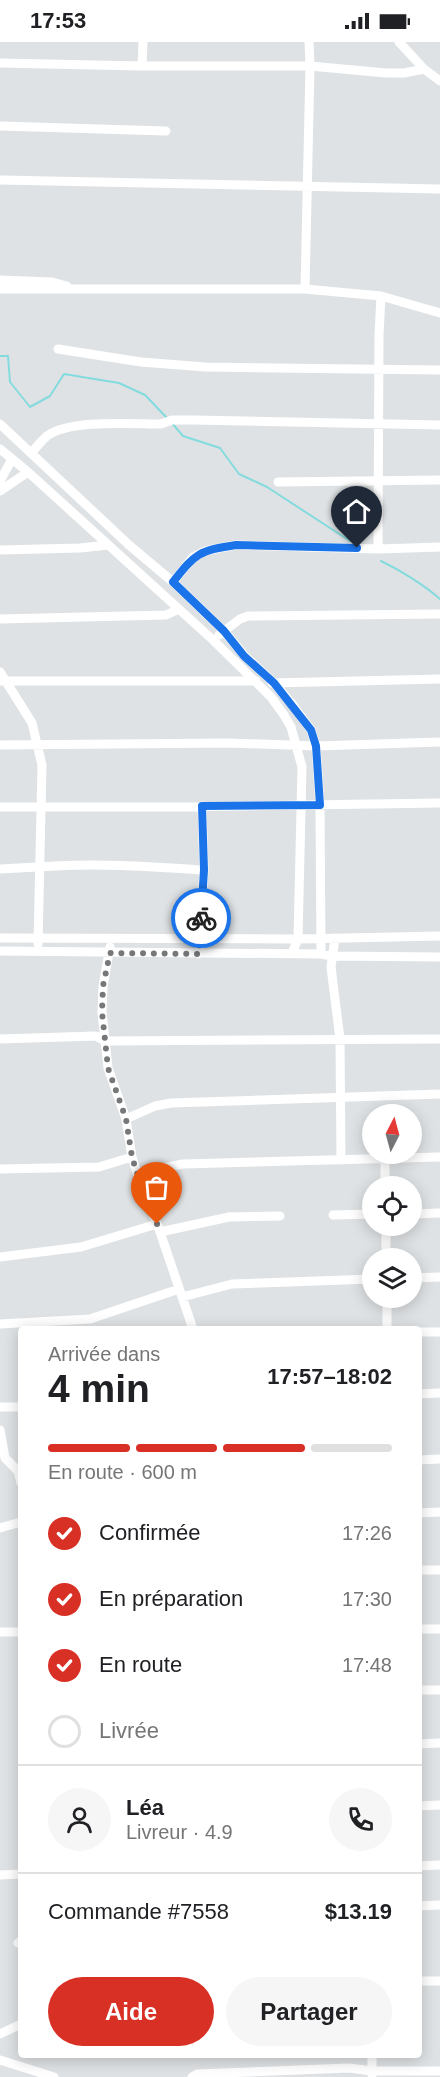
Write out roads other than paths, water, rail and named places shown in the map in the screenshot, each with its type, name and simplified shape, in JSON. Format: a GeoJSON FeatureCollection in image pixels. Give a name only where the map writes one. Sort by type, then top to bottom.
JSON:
{"type":"FeatureCollection","features":[{"type":"Feature","properties":{"kind":"street"},"geometry":{"type":"LineString","coordinates":[[142,42],[142,66]]}},
{"type":"Feature","properties":{"kind":"street"},"geometry":{"type":"LineString","coordinates":[[304,289],[309,42]]}},
{"type":"Feature","properties":{"kind":"street"},"geometry":{"type":"LineString","coordinates":[[399,42],[424,69],[440,81]]}},
{"type":"Feature","properties":{"kind":"street"},"geometry":{"type":"LineString","coordinates":[[0,63],[310,66],[386,73],[404,73],[424,69]]}},
{"type":"Feature","properties":{"kind":"street"},"geometry":{"type":"LineString","coordinates":[[0,126],[166,131]]}},
{"type":"Feature","properties":{"kind":"street"},"geometry":{"type":"LineString","coordinates":[[0,180],[440,189]]}},
{"type":"Feature","properties":{"kind":"street"},"geometry":{"type":"LineString","coordinates":[[0,280],[52,282],[75,289]]}},
{"type":"Feature","properties":{"kind":"street"},"geometry":{"type":"LineString","coordinates":[[0,289],[304,289],[381,296],[440,313]]}},
{"type":"Feature","properties":{"kind":"street"},"geometry":{"type":"LineString","coordinates":[[378,549],[377,481],[381,296]]}},
{"type":"Feature","properties":{"kind":"street"},"geometry":{"type":"LineString","coordinates":[[58,348],[141,362],[205,367],[440,370]]}},
{"type":"Feature","properties":{"kind":"street"},"geometry":{"type":"LineString","coordinates":[[31,453],[47,436],[60,430],[85,425],[170,422],[440,425]]}},
{"type":"Feature","properties":{"kind":"street"},"geometry":{"type":"LineString","coordinates":[[0,424],[224,631],[244,656],[274,683],[311,730],[316,746],[320,805],[321,954]]}},
{"type":"Feature","properties":{"kind":"street"},"geometry":{"type":"LineString","coordinates":[[0,448],[177,610],[213,640],[271,697],[291,727],[302,767],[298,939],[292,953]]}},
{"type":"Feature","properties":{"kind":"street"},"geometry":{"type":"LineString","coordinates":[[0,481],[12,459]]}},
{"type":"Feature","properties":{"kind":"street"},"geometry":{"type":"LineString","coordinates":[[0,491],[28,472]]}},
{"type":"Feature","properties":{"kind":"street"},"geometry":{"type":"LineString","coordinates":[[278,483],[440,480]]}},
{"type":"Feature","properties":{"kind":"street"},"geometry":{"type":"LineString","coordinates":[[0,550],[108,545]]}},
{"type":"Feature","properties":{"kind":"street"},"geometry":{"type":"LineString","coordinates":[[173,582],[193,557],[205,551],[236,545],[378,549],[440,547]]}},
{"type":"Feature","properties":{"kind":"street"},"geometry":{"type":"LineString","coordinates":[[0,619],[166,615],[177,610]]}},
{"type":"Feature","properties":{"kind":"street"},"geometry":{"type":"LineString","coordinates":[[213,640],[240,619],[248,616],[440,614]]}},
{"type":"Feature","properties":{"kind":"street"},"geometry":{"type":"LineString","coordinates":[[2,678],[274,683],[440,679]]}},
{"type":"Feature","properties":{"kind":"street"},"geometry":{"type":"LineString","coordinates":[[2,678],[32,723],[42,765],[38,951]]}},
{"type":"Feature","properties":{"kind":"street"},"geometry":{"type":"LineString","coordinates":[[0,745],[229,743],[316,746],[440,742]]}},
{"type":"Feature","properties":{"kind":"street"},"geometry":{"type":"LineString","coordinates":[[0,807],[440,803]]}},
{"type":"Feature","properties":{"kind":"street"},"geometry":{"type":"LineString","coordinates":[[199,954],[204,870],[202,806]]}},
{"type":"Feature","properties":{"kind":"street"},"geometry":{"type":"LineString","coordinates":[[0,869],[124,866],[204,870]]}},
{"type":"Feature","properties":{"kind":"street"},"geometry":{"type":"LineString","coordinates":[[0,938],[298,939],[440,936]]}},
{"type":"Feature","properties":{"kind":"street"},"geometry":{"type":"LineString","coordinates":[[335,938],[331,967],[340,1039],[341,1160]]}},
{"type":"Feature","properties":{"kind":"street"},"geometry":{"type":"LineString","coordinates":[[110,939],[110,953],[103,986],[102,1012],[108,1068],[126,1119],[137,1173],[192,1326]]}},
{"type":"Feature","properties":{"kind":"street"},"geometry":{"type":"LineString","coordinates":[[0,951],[292,953],[332,956],[440,957]]}},
{"type":"Feature","properties":{"kind":"street"},"geometry":{"type":"LineString","coordinates":[[0,1039],[96,1036],[105,1041],[440,1039]]}},
{"type":"Feature","properties":{"kind":"street"},"geometry":{"type":"LineString","coordinates":[[126,1119],[155,1106],[171,1103],[440,1094]]}},
{"type":"Feature","properties":{"kind":"street"},"geometry":{"type":"LineString","coordinates":[[0,1169],[99,1167],[132,1157]]}},
{"type":"Feature","properties":{"kind":"street"},"geometry":{"type":"LineString","coordinates":[[422,1157],[440,1157]]}},
{"type":"Feature","properties":{"kind":"street"},"geometry":{"type":"LineString","coordinates":[[137,1173],[183,1164],[362,1159]]}},
{"type":"Feature","properties":{"kind":"street"},"geometry":{"type":"LineString","coordinates":[[422,1214],[440,1213]]}},
{"type":"Feature","properties":{"kind":"street"},"geometry":{"type":"LineString","coordinates":[[333,1215],[362,1214]]}},
{"type":"Feature","properties":{"kind":"street"},"geometry":{"type":"LineString","coordinates":[[0,1257],[81,1247],[158,1228],[229,1217],[280,1216]]}},
{"type":"Feature","properties":{"kind":"street"},"geometry":{"type":"LineString","coordinates":[[422,1278],[440,1277]]}},
{"type":"Feature","properties":{"kind":"street"},"geometry":{"type":"LineString","coordinates":[[0,1324],[19,1326],[90,1319],[181,1293],[232,1284],[362,1279]]}},
{"type":"Feature","properties":{"kind":"street"},"geometry":{"type":"LineString","coordinates":[[387,1308],[387,1326]]}},
{"type":"Feature","properties":{"kind":"street"},"geometry":{"type":"LineString","coordinates":[[422,1332],[440,1332]]}},
{"type":"Feature","properties":{"kind":"street"},"geometry":{"type":"LineString","coordinates":[[422,1394],[440,1393]]}},
{"type":"Feature","properties":{"kind":"street"},"geometry":{"type":"LineString","coordinates":[[0,1407],[18,1407]]}},
{"type":"Feature","properties":{"kind":"street"},"geometry":{"type":"LineString","coordinates":[[0,1430],[5,1458],[18,1472]]}},
{"type":"Feature","properties":{"kind":"street"},"geometry":{"type":"LineString","coordinates":[[422,1460],[440,1459]]}},
{"type":"Feature","properties":{"kind":"street"},"geometry":{"type":"LineString","coordinates":[[422,1513],[440,1512]]}},
{"type":"Feature","properties":{"kind":"street"},"geometry":{"type":"LineString","coordinates":[[0,1528],[18,1523]]}},
{"type":"Feature","properties":{"kind":"street"},"geometry":{"type":"LineString","coordinates":[[422,1570],[440,1570]]}},
{"type":"Feature","properties":{"kind":"street"},"geometry":{"type":"LineString","coordinates":[[422,1629],[440,1629]]}},
{"type":"Feature","properties":{"kind":"street"},"geometry":{"type":"LineString","coordinates":[[0,1632],[18,1632]]}},
{"type":"Feature","properties":{"kind":"street"},"geometry":{"type":"LineString","coordinates":[[422,1690],[440,1690]]}},
{"type":"Feature","properties":{"kind":"street"},"geometry":{"type":"LineString","coordinates":[[422,1744],[440,1743]]}},
{"type":"Feature","properties":{"kind":"street"},"geometry":{"type":"LineString","coordinates":[[422,1806],[440,1805]]}},
{"type":"Feature","properties":{"kind":"street"},"geometry":{"type":"LineString","coordinates":[[422,1866],[440,1865]]}},
{"type":"Feature","properties":{"kind":"street"},"geometry":{"type":"LineString","coordinates":[[0,1875],[18,1874]]}},
{"type":"Feature","properties":{"kind":"street"},"geometry":{"type":"LineString","coordinates":[[422,1906],[440,1905]]}},
{"type":"Feature","properties":{"kind":"street"},"geometry":{"type":"LineString","coordinates":[[422,1981],[440,1981]]}},
{"type":"Feature","properties":{"kind":"street"},"geometry":{"type":"LineString","coordinates":[[0,2034],[18,2025]]}},
{"type":"Feature","properties":{"kind":"street"},"geometry":{"type":"LineString","coordinates":[[372,2058],[372,2074]]}},
{"type":"Feature","properties":{"kind":"street"},"geometry":{"type":"LineString","coordinates":[[0,2060],[54,2077]]}},
{"type":"Feature","properties":{"kind":"street"},"geometry":{"type":"LineString","coordinates":[[192,2077],[197,2074],[262,2070],[349,2068],[372,2074],[440,2071]]}},
{"type":"Feature","properties":{"kind":"waterway"},"geometry":{"type":"LineString","coordinates":[[0,356],[8,356],[10,382],[30,407],[50,396],[64,374],[119,383],[145,395],[167,418]]}},
{"type":"Feature","properties":{"kind":"waterway"},"geometry":{"type":"LineString","coordinates":[[171,422],[183,436],[220,448],[239,474],[267,487],[350,541]]}},
{"type":"Feature","properties":{"kind":"waterway"},"geometry":{"type":"LineString","coordinates":[[381,561],[412,578],[440,599]]}}]}
